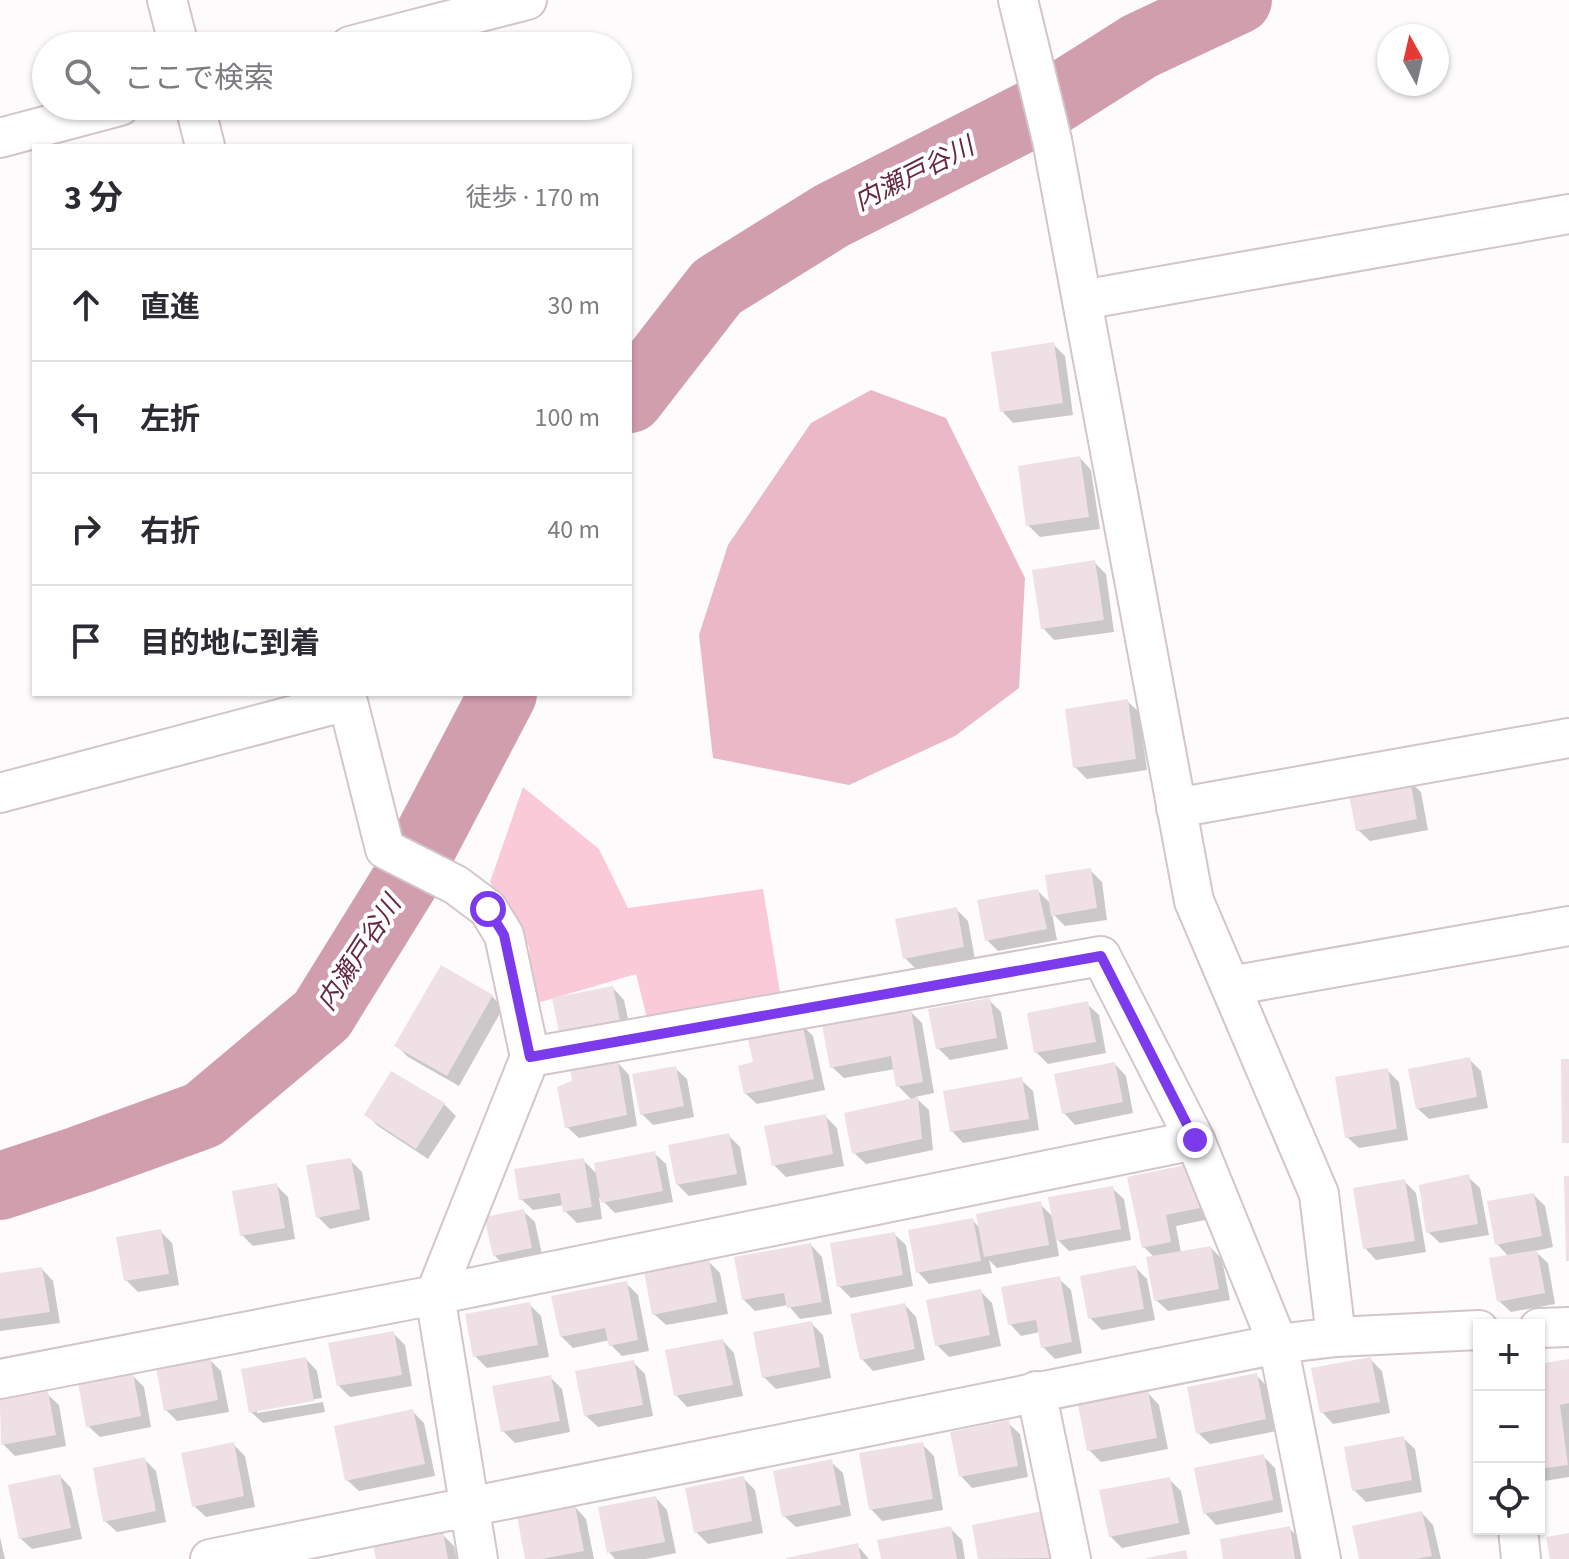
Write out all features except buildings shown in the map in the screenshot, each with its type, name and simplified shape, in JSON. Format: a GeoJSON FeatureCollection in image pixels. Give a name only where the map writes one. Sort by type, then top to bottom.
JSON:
{"type":"FeatureCollection","features":[{"type":"Feature","properties":{"kind":"street"},"geometry":{"type":"LineString","coordinates":[[167,0],[175,32]]}},
{"type":"Feature","properties":{"kind":"street"},"geometry":{"type":"LineString","coordinates":[[404,32],[527,0]]}},
{"type":"Feature","properties":{"kind":"street"},"geometry":{"type":"LineString","coordinates":[[1018,0],[1052,140],[1194,901],[1319,1194],[1336,1337]]}},
{"type":"Feature","properties":{"kind":"street"},"geometry":{"type":"LineString","coordinates":[[0,138],[68,120]]}},
{"type":"Feature","properties":{"kind":"street"},"geometry":{"type":"LineString","coordinates":[[198,120],[204,144]]}},
{"type":"Feature","properties":{"kind":"street"},"geometry":{"type":"LineString","coordinates":[[1082,300],[1569,214]]}},
{"type":"Feature","properties":{"kind":"street"},"geometry":{"type":"LineString","coordinates":[[0,793],[346,697],[385,849],[456,885],[488,909],[504,935],[530,1057],[435,1295],[478,1559]]}},
{"type":"Feature","properties":{"kind":"street"},"geometry":{"type":"LineString","coordinates":[[1176,808],[1569,738]]}},
{"type":"Feature","properties":{"kind":"street"},"geometry":{"type":"LineString","coordinates":[[1230,986],[1569,926]]}},
{"type":"Feature","properties":{"kind":"street"},"geometry":{"type":"LineString","coordinates":[[530,1057],[1101,956],[1195,1140],[1278,1344],[1321,1559]]}},
{"type":"Feature","properties":{"kind":"street"},"geometry":{"type":"LineString","coordinates":[[0,1379],[435,1295],[1195,1140]]}},
{"type":"Feature","properties":{"kind":"street"},"geometry":{"type":"LineString","coordinates":[[1545,1328],[1569,1327]]}},
{"type":"Feature","properties":{"kind":"street"},"geometry":{"type":"LineString","coordinates":[[210,1559],[1278,1344],[1336,1337],[1473,1330]]}},
{"type":"Feature","properties":{"kind":"street"},"geometry":{"type":"LineString","coordinates":[[1036,1391],[1071,1559]]}},
{"type":"Feature","properties":{"kind":"street"},"geometry":{"type":"LineString","coordinates":[[1519,1535],[1521,1559]]}},
{"type":"Feature","properties":{"kind":"shaded area"},"geometry":{"type":"Polygon","coordinates":[[[871,390],[946,418],[1025,578],[1019,688],[955,736],[849,785],[713,758],[699,635],[728,545],[811,423],[871,390]]]}},
{"type":"Feature","properties":{"kind":"shaded area"},"geometry":{"type":"Polygon","coordinates":[[[523,787],[599,849],[628,908],[763,889],[782,1004],[649,1026],[636,974],[534,1004],[529,947],[490,882],[523,787]]]}},
{"type":"Feature","properties":{"kind":"waterway","name":"内瀬戸谷川"},"geometry":{"type":"LineString","coordinates":[[632,396],[717,287],[831,216],[1034,113],[1140,46],[1238,0]]}},
{"type":"Feature","properties":{"kind":"waterway","name":"内瀬戸谷川"},"geometry":{"type":"LineString","coordinates":[[0,1186],[203,1115],[322,1015],[405,881],[502,696]]}},
{"type":"Feature","properties":{"kind":"route"},"geometry":{"type":"LineString","coordinates":[[488,909],[504,935],[530,1057],[1101,956],[1195,1140]]}}]}
